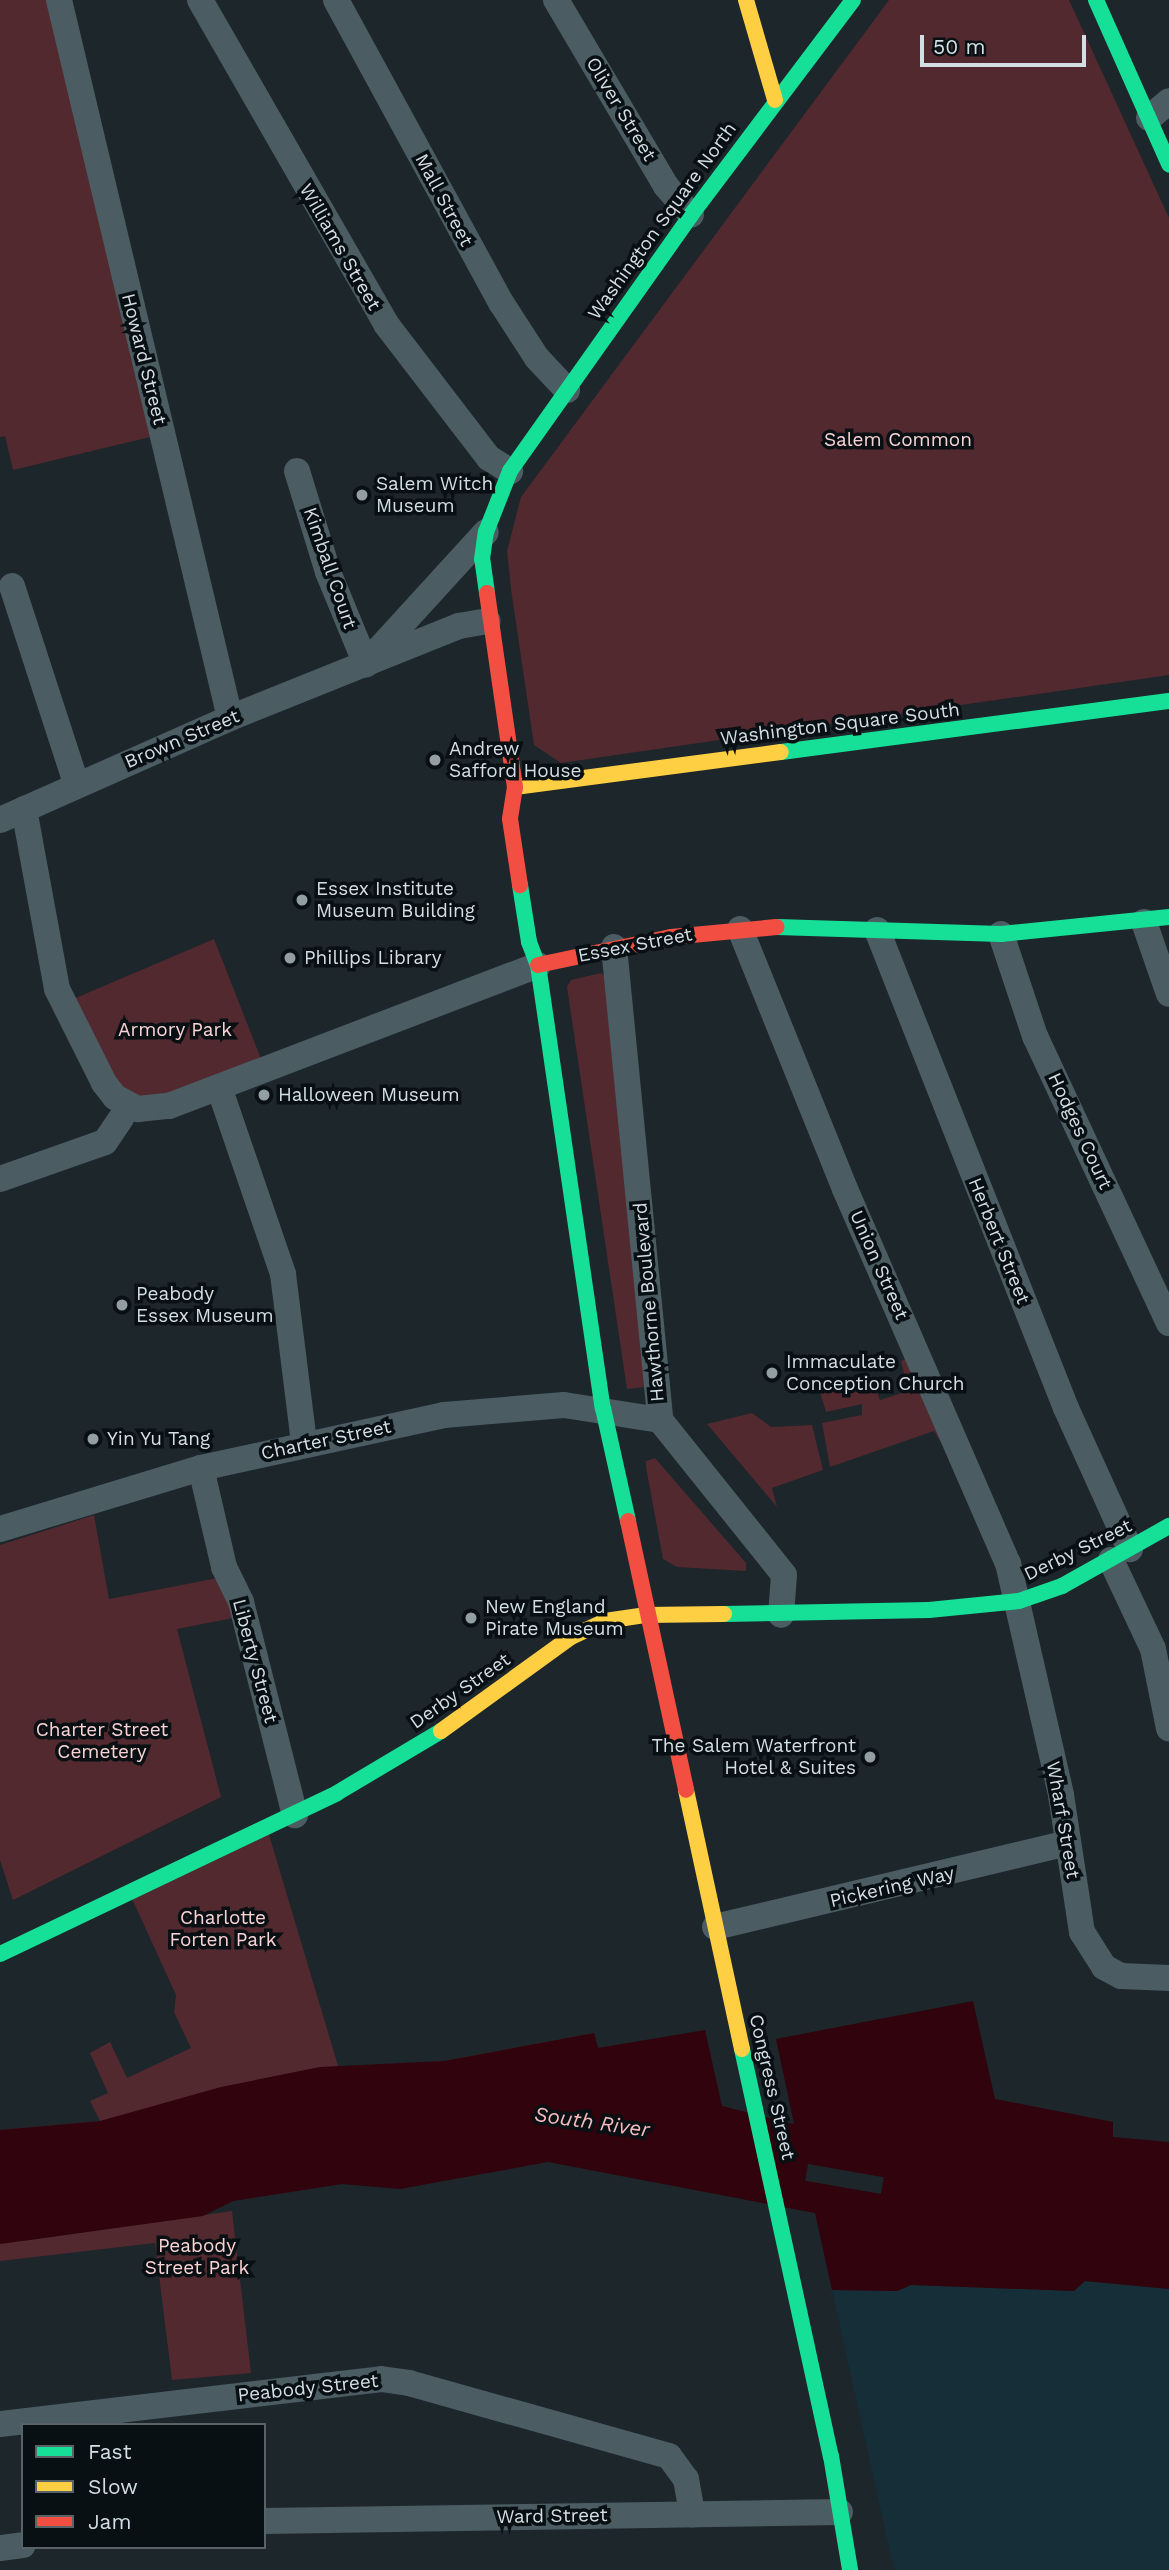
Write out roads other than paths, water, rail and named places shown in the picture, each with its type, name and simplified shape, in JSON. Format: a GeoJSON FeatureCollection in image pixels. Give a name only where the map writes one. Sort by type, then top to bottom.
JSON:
{"type":"FeatureCollection","features":[{"type":"Feature","properties":{"kind":"main road"},"geometry":{"type":"LineString","coordinates":[[746,0],[775,100]]}},
{"type":"Feature","properties":{"kind":"main road"},"geometry":{"type":"LineString","coordinates":[[1096,0],[1159,110],[1169,164]]}},
{"type":"Feature","properties":{"kind":"main road","name":"Washington Square North"},"geometry":{"type":"LineString","coordinates":[[515,787],[488,621],[482,559],[486,532],[510,471],[844,4]]}},
{"type":"Feature","properties":{"kind":"main road","name":"Washington Square South"},"geometry":{"type":"LineString","coordinates":[[515,787],[1169,701]]}},
{"type":"Feature","properties":{"kind":"main road"},"geometry":{"type":"LineString","coordinates":[[515,787],[529,809]]}},
{"type":"Feature","properties":{"kind":"main road"},"geometry":{"type":"LineString","coordinates":[[515,787],[510,819],[529,942],[538,965],[603,1408],[645,1615]]}},
{"type":"Feature","properties":{"kind":"main road","name":"Essex Street"},"geometry":{"type":"LineString","coordinates":[[538,965],[614,947],[740,929],[1001,934],[1156,920]]}},
{"type":"Feature","properties":{"kind":"main road"},"geometry":{"type":"LineString","coordinates":[[538,965],[547,936]]}},
{"type":"Feature","properties":{"kind":"main road","name":"Derby Street"},"geometry":{"type":"LineString","coordinates":[[0,1954],[295,1815],[432,1738],[571,1637],[605,1621],[645,1615],[781,1615],[929,1610],[1019,1601],[1062,1586],[1169,1526]]}},
{"type":"Feature","properties":{"kind":"main road","name":"Congress Street"},"geometry":{"type":"LineString","coordinates":[[645,1615],[782,2232],[850,2570]]}},
{"type":"Feature","properties":{"kind":"street","name":"Howard Street"},"geometry":{"type":"LineString","coordinates":[[59,0],[230,718]]}},
{"type":"Feature","properties":{"kind":"street","name":"Williams Street"},"geometry":{"type":"LineString","coordinates":[[200,0],[379,313],[411,362],[489,458],[510,471]]}},
{"type":"Feature","properties":{"kind":"street","name":"Mall Street"},"geometry":{"type":"LineString","coordinates":[[336,0],[502,304],[537,358],[567,390]]}},
{"type":"Feature","properties":{"kind":"street","name":"Oliver Street"},"geometry":{"type":"LineString","coordinates":[[556,0],[666,186],[691,215]]}},
{"type":"Feature","properties":{"kind":"street","name":"Kimball Court"},"geometry":{"type":"LineString","coordinates":[[297,471],[328,572],[366,664]]}},
{"type":"Feature","properties":{"kind":"street","name":"Brown Street"},"geometry":{"type":"LineString","coordinates":[[366,664],[486,532]]}},
{"type":"Feature","properties":{"kind":"street"},"geometry":{"type":"LineString","coordinates":[[12,586],[77,786]]}},
{"type":"Feature","properties":{"kind":"street","name":"Brown Street"},"geometry":{"type":"LineString","coordinates":[[0,820],[230,718],[460,626],[488,621]]}},
{"type":"Feature","properties":{"kind":"street"},"geometry":{"type":"LineString","coordinates":[[0,1179],[105,1142],[124,1111],[103,1083],[57,989],[24,809]]}},
{"type":"Feature","properties":{"kind":"street"},"geometry":{"type":"LineString","coordinates":[[1156,920],[1169,994]]}},
{"type":"Feature","properties":{"kind":"street","name":"Union Street"},"geometry":{"type":"LineString","coordinates":[[740,929],[845,1189],[999,1538],[1019,1601]]}},
{"type":"Feature","properties":{"kind":"street","name":"Herbert Street"},"geometry":{"type":"LineString","coordinates":[[877,930],[1066,1408],[1120,1554]]}},
{"type":"Feature","properties":{"kind":"street","name":"Hodges Court"},"geometry":{"type":"LineString","coordinates":[[1001,934],[1035,1035],[1169,1323]]}},
{"type":"Feature","properties":{"kind":"street","name":"Hawthorne Boulevard"},"geometry":{"type":"LineString","coordinates":[[614,947],[660,1420],[784,1575],[781,1615]]}},
{"type":"Feature","properties":{"kind":"street","name":"Essex Street"},"geometry":{"type":"LineString","coordinates":[[124,1111],[153,1110],[219,1087],[538,965]]}},
{"type":"Feature","properties":{"kind":"street"},"geometry":{"type":"LineString","coordinates":[[219,1087],[283,1274],[304,1443]]}},
{"type":"Feature","properties":{"kind":"street","name":"Charter Street"},"geometry":{"type":"LineString","coordinates":[[0,1529],[201,1468],[304,1443],[483,1409],[603,1408],[660,1420]]}},
{"type":"Feature","properties":{"kind":"street","name":"Liberty Street"},"geometry":{"type":"LineString","coordinates":[[201,1468],[224,1567],[241,1602],[295,1815]]}},
{"type":"Feature","properties":{"kind":"street"},"geometry":{"type":"LineString","coordinates":[[1120,1554],[1153,1649],[1169,1728]]}},
{"type":"Feature","properties":{"kind":"street","name":"Wharf Street"},"geometry":{"type":"LineString","coordinates":[[1019,1601],[1068,1843],[1083,1932],[1092,1953],[1104,1967],[1121,1976],[1169,1978]]}},
{"type":"Feature","properties":{"kind":"street","name":"Pickering Way"},"geometry":{"type":"LineString","coordinates":[[715,1927],[1068,1843]]}},
{"type":"Feature","properties":{"kind":"street","name":"Peabody Street"},"geometry":{"type":"LineString","coordinates":[[0,2424],[381,2379],[409,2383],[669,2456],[686,2479],[692,2514]]}},
{"type":"Feature","properties":{"kind":"street","name":"Ward Street"},"geometry":{"type":"LineString","coordinates":[[266,2521],[840,2512]]}},
{"type":"Feature","properties":{"kind":"street"},"geometry":{"type":"LineString","coordinates":[[0,2548],[21,2545]]}},
{"type":"Feature","properties":{"kind":"water","name":"South River"},"geometry":{"type":"Polygon","coordinates":[[[973,2001],[995,2099],[1113,2122],[1113,2137],[1169,2142],[1169,2289],[1085,2281],[1074,2291],[911,2285],[897,2291],[832,2290],[815,2213],[548,2162],[400,2189],[342,2184],[233,2201],[203,2216],[0,2244],[0,2130],[100,2121],[221,2087],[320,2067],[444,2061],[594,2033],[598,2048],[705,2030],[722,2106],[794,2124],[776,2039],[973,2001]]]}},
{"type":"Feature","properties":{"kind":"place","name":"Salem Witch Museum"},"geometry":{"type":"Point","coordinates":[362,495]}},
{"type":"Feature","properties":{"kind":"place","name":"Andrew Safford House"},"geometry":{"type":"Point","coordinates":[435,760]}},
{"type":"Feature","properties":{"kind":"place","name":"Essex Institute Museum Building"},"geometry":{"type":"Point","coordinates":[302,900]}},
{"type":"Feature","properties":{"kind":"place","name":"Phillips Library"},"geometry":{"type":"Point","coordinates":[290,958]}},
{"type":"Feature","properties":{"kind":"place","name":"Halloween Museum"},"geometry":{"type":"Point","coordinates":[264,1095]}},
{"type":"Feature","properties":{"kind":"place","name":"Peabody Essex Museum"},"geometry":{"type":"Point","coordinates":[122,1305]}},
{"type":"Feature","properties":{"kind":"place","name":"Immaculate Conception Church"},"geometry":{"type":"Point","coordinates":[772,1373]}},
{"type":"Feature","properties":{"kind":"place","name":"Yin Yu Tang"},"geometry":{"type":"Point","coordinates":[93,1439]}},
{"type":"Feature","properties":{"kind":"place","name":"New England Pirate Museum"},"geometry":{"type":"Point","coordinates":[471,1618]}},
{"type":"Feature","properties":{"kind":"place","name":"The Salem Waterfront Hotel & Suites"},"geometry":{"type":"Point","coordinates":[870,1757]}},
{"type":"Feature","properties":{"kind":"park label","name":"Salem Common"},"geometry":{"type":"Point","coordinates":[898,440]}},
{"type":"Feature","properties":{"kind":"park label","name":"Armory Park"},"geometry":{"type":"Point","coordinates":[175,1030]}},
{"type":"Feature","properties":{"kind":"park label","name":"Charter Street Cemetery"},"geometry":{"type":"Point","coordinates":[102,1741]}},
{"type":"Feature","properties":{"kind":"park label","name":"Charlotte Forten Park"},"geometry":{"type":"Point","coordinates":[223,1929]}},
{"type":"Feature","properties":{"kind":"park label","name":"Peabody Street Park"},"geometry":{"type":"Point","coordinates":[197,2257]}}]}
